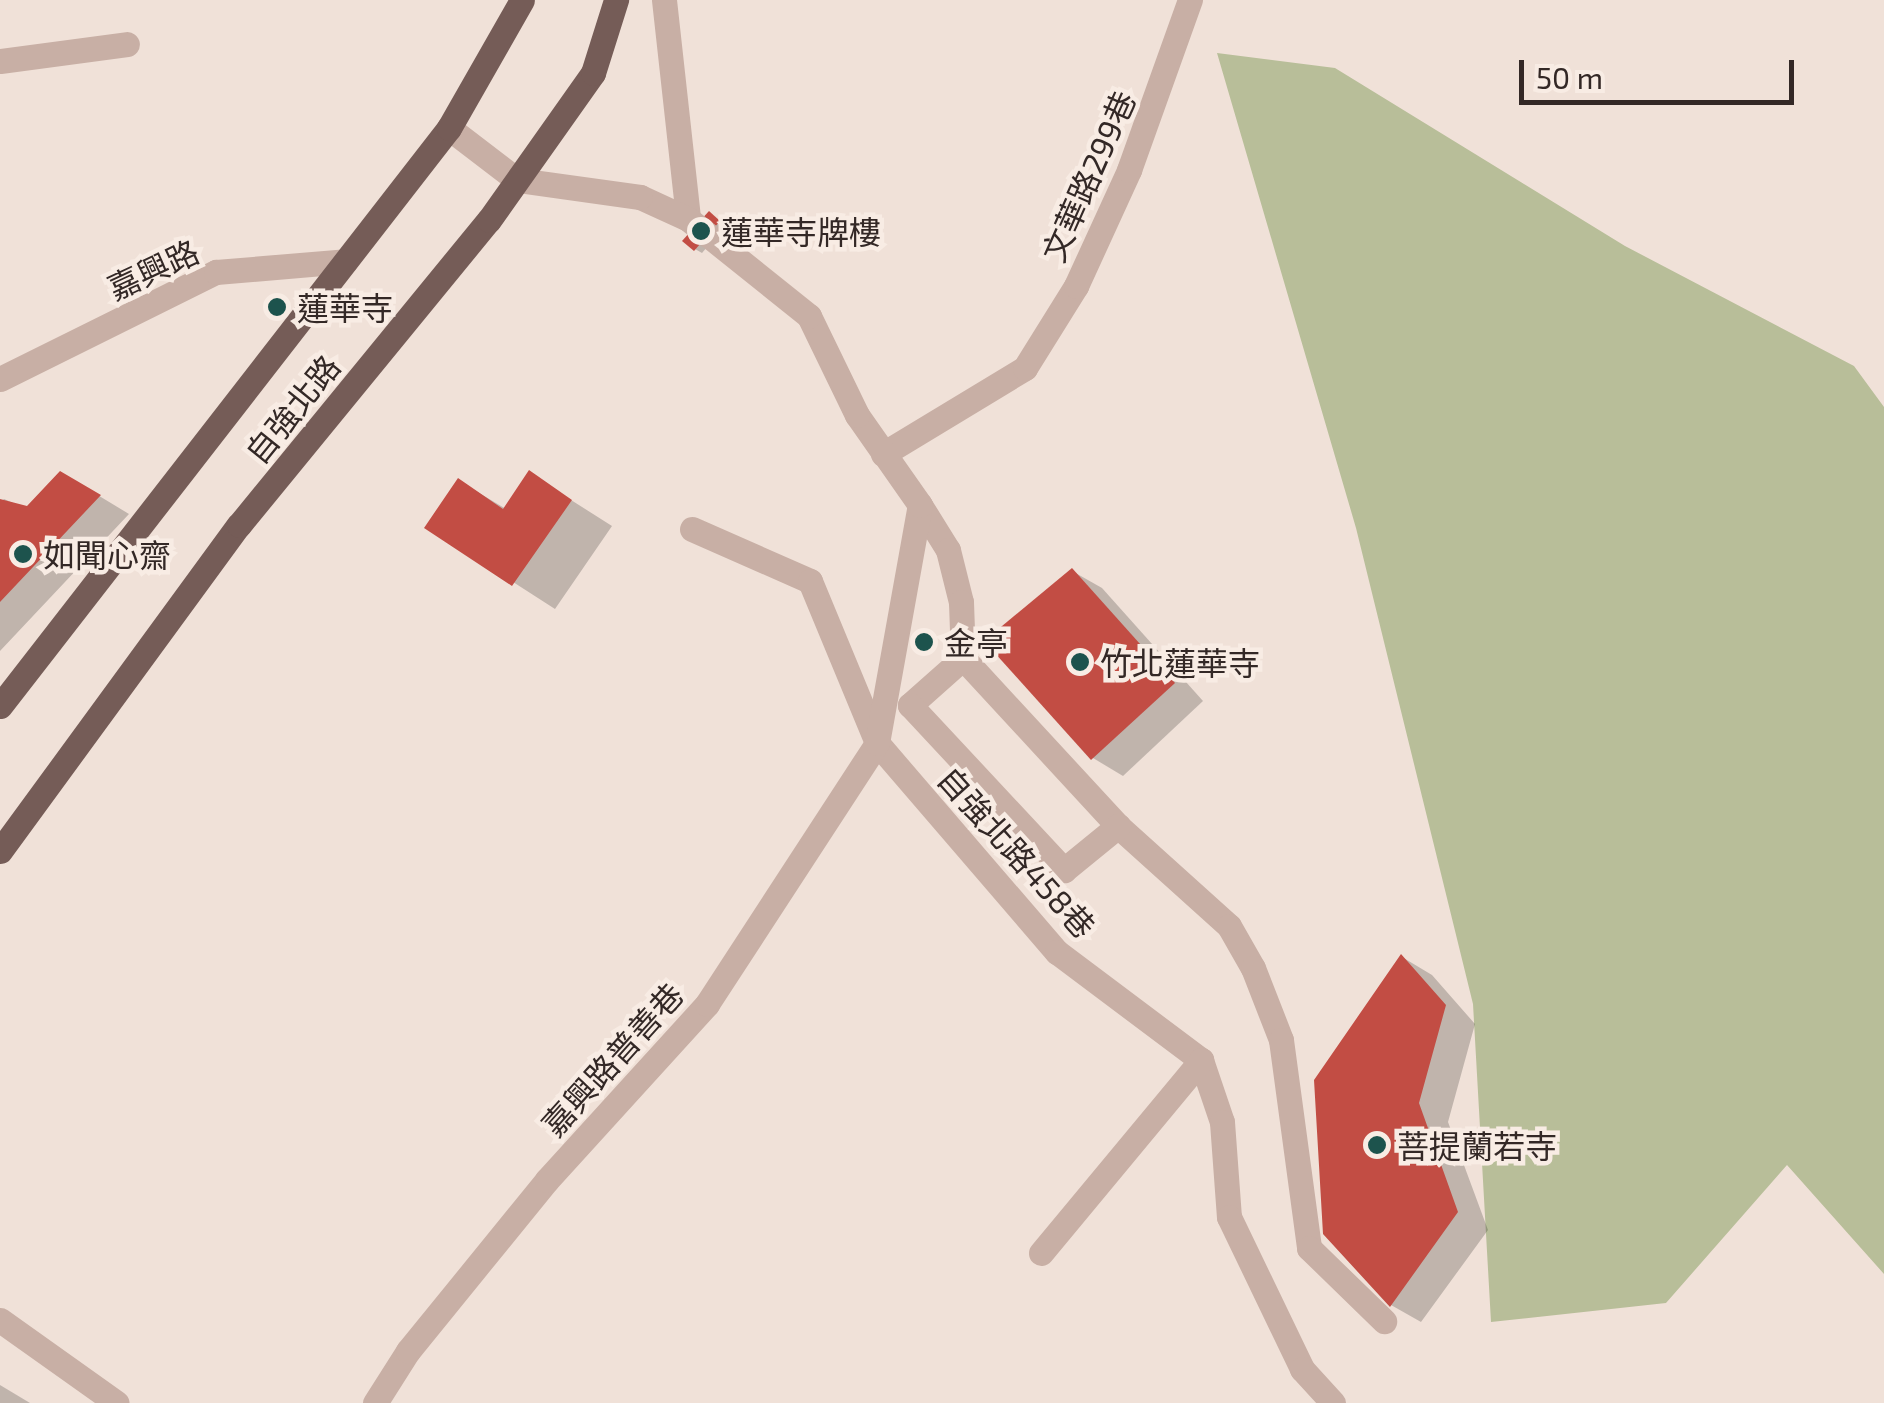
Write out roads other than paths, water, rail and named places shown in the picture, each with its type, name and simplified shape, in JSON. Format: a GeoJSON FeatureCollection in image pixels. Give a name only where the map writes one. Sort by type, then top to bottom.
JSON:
{"type":"FeatureCollection","features":[{"type":"Feature","properties":{"kind":"main road","name":"自強北路"},"geometry":{"type":"LineString","coordinates":[[0,706],[449,128],[522,0]]}},
{"type":"Feature","properties":{"kind":"main road","name":"自強北路"},"geometry":{"type":"LineString","coordinates":[[0,852],[239,525],[517,180],[593,73],[616,0]]}},
{"type":"Feature","properties":{"kind":"street"},"geometry":{"type":"LineString","coordinates":[[664,0],[688,219]]}},
{"type":"Feature","properties":{"kind":"street","name":"文華路299巷"},"geometry":{"type":"LineString","coordinates":[[883,454],[1025,368],[1076,286],[1121,186],[1190,0]]}},
{"type":"Feature","properties":{"kind":"street"},"geometry":{"type":"LineString","coordinates":[[0,61],[126,44]]}},
{"type":"Feature","properties":{"kind":"street"},"geometry":{"type":"LineString","coordinates":[[449,128],[517,180],[640,197],[688,219],[809,316],[883,454],[948,550],[961,602],[963,658],[1118,826],[1229,926],[1253,968],[1281,1040],[1309,1248],[1384,1321]]}},
{"type":"Feature","properties":{"kind":"street","name":"嘉興路"},"geometry":{"type":"LineString","coordinates":[[0,379],[216,272],[346,261]]}},
{"type":"Feature","properties":{"kind":"street"},"geometry":{"type":"LineString","coordinates":[[878,743],[920,505]]}},
{"type":"Feature","properties":{"kind":"street","name":"自強北路458巷"},"geometry":{"type":"LineString","coordinates":[[692,529],[810,581],[878,743],[1058,952],[1201,1060]]}},
{"type":"Feature","properties":{"kind":"street","name":"自強北路458巷"},"geometry":{"type":"LineString","coordinates":[[963,658],[910,705],[1064,870],[1118,826]]}},
{"type":"Feature","properties":{"kind":"street","name":"嘉興路普善巷"},"geometry":{"type":"LineString","coordinates":[[375,1403],[408,1351],[547,1180],[706,1004],[878,743]]}},
{"type":"Feature","properties":{"kind":"street"},"geometry":{"type":"LineString","coordinates":[[1041,1253],[1201,1060]]}},
{"type":"Feature","properties":{"kind":"street"},"geometry":{"type":"LineString","coordinates":[[1201,1060],[1222,1122],[1229,1216],[1302,1369],[1333,1403]]}},
{"type":"Feature","properties":{"kind":"street"},"geometry":{"type":"LineString","coordinates":[[0,1320],[117,1403]]}},
{"type":"Feature","properties":{"kind":"place","name":"蓮華寺牌樓"},"geometry":{"type":"Point","coordinates":[701,231]}},
{"type":"Feature","properties":{"kind":"place","name":"蓮華寺"},"geometry":{"type":"Point","coordinates":[277,307]}},
{"type":"Feature","properties":{"kind":"place","name":"如聞心齋"},"geometry":{"type":"Point","coordinates":[23,554]}},
{"type":"Feature","properties":{"kind":"place","name":"金亭"},"geometry":{"type":"Point","coordinates":[924,642]}},
{"type":"Feature","properties":{"kind":"place","name":"竹北蓮華寺"},"geometry":{"type":"Point","coordinates":[1080,662]}},
{"type":"Feature","properties":{"kind":"place","name":"菩提蘭若寺"},"geometry":{"type":"Point","coordinates":[1377,1145]}}]}
